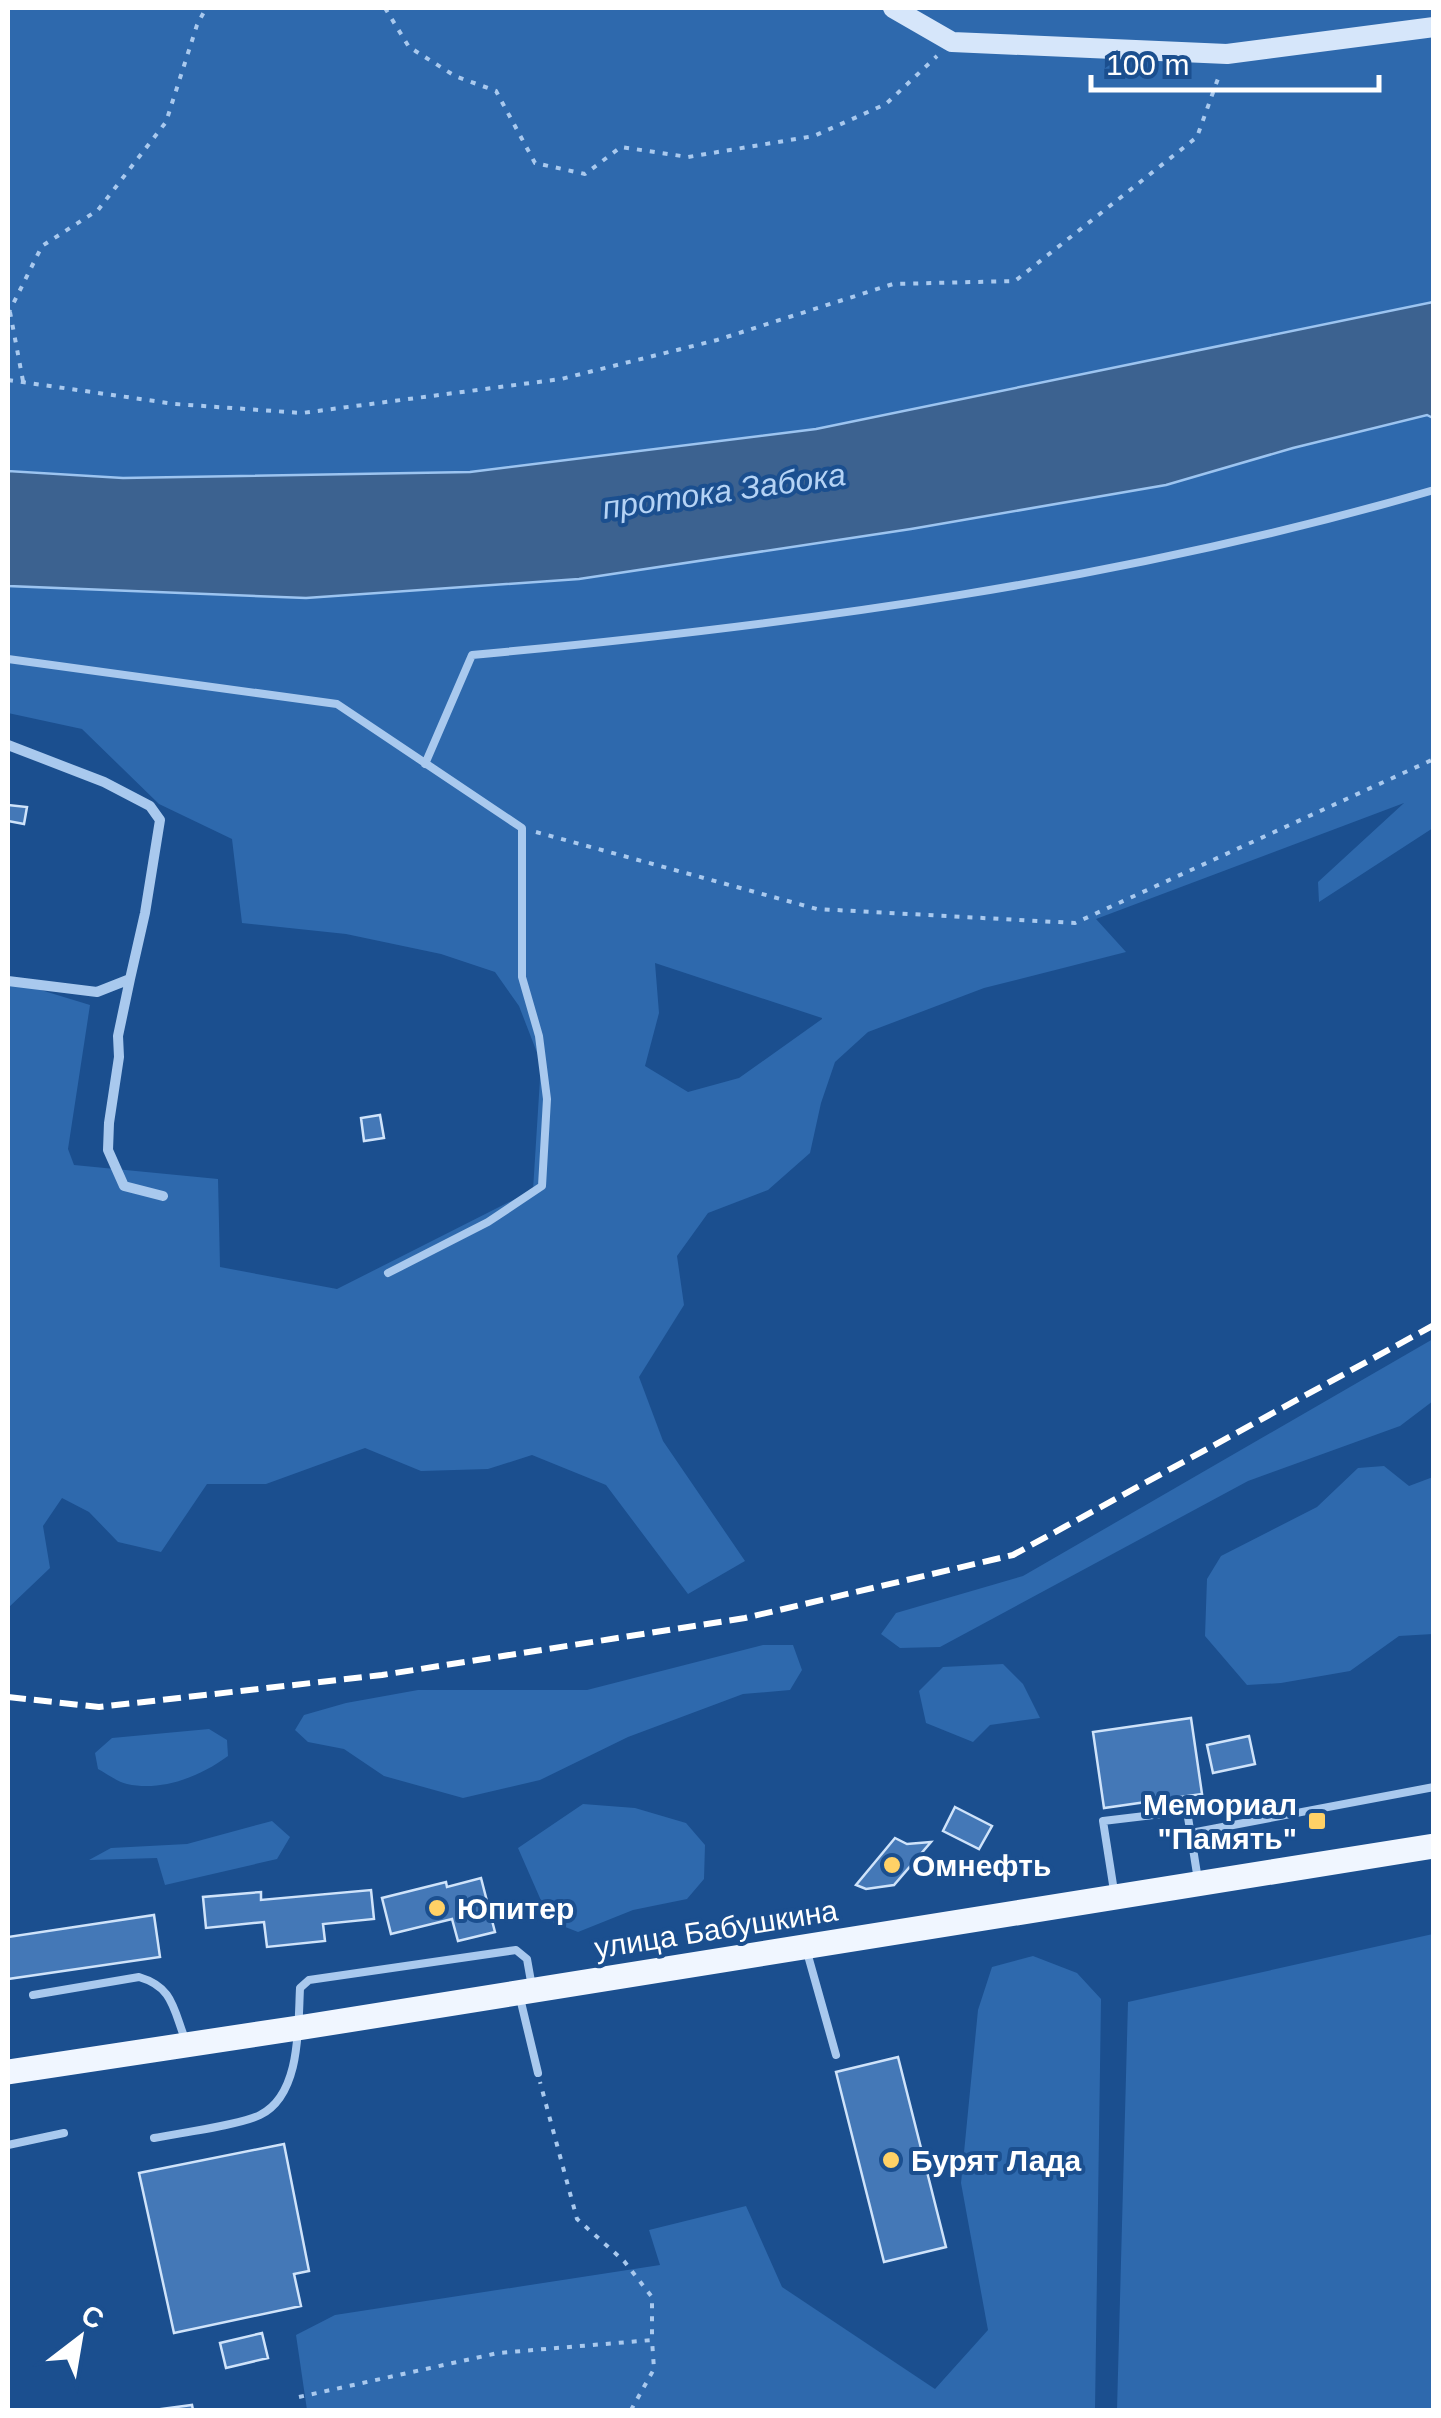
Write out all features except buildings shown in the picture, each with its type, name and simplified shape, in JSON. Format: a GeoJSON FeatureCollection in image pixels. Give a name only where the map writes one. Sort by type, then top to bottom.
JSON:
{"type":"FeatureCollection","features":[{"type":"Feature","properties":{"kind":"main road","name":"улица Бабушкина"},"geometry":{"type":"LineString","coordinates":[[8,2072],[1434,1846]]}},
{"type":"Feature","properties":{"kind":"street"},"geometry":{"type":"LineString","coordinates":[[894,8],[952,42],[1227,54],[1434,28]]}},
{"type":"Feature","properties":{"kind":"street"},"geometry":{"type":"LineString","coordinates":[[8,745],[104,782],[150,806],[160,820],[145,913],[118,1036],[108,1150],[124,1186],[163,1196]]}},
{"type":"Feature","properties":{"kind":"street"},"geometry":{"type":"LineString","coordinates":[[8,981],[97,992],[130,979]]}},
{"type":"Feature","properties":{"kind":"lane"},"geometry":{"type":"LineString","coordinates":[[425,764],[472,655],[640,640],[972,595],[1209,546],[1434,490]]}},
{"type":"Feature","properties":{"kind":"lane"},"geometry":{"type":"LineString","coordinates":[[8,659],[337,704],[522,828],[522,977],[539,1036],[547,1100],[542,1186],[488,1222],[388,1273]]}},
{"type":"Feature","properties":{"kind":"lane"},"geometry":{"type":"LineString","coordinates":[[1191,1832],[1434,1787]]}},
{"type":"Feature","properties":{"kind":"lane"},"geometry":{"type":"LineString","coordinates":[[1115,1899],[1103,1821],[1187,1811],[1199,1885]]}},
{"type":"Feature","properties":{"kind":"lane"},"geometry":{"type":"LineString","coordinates":[[806,1948],[836,2055]]}},
{"type":"Feature","properties":{"kind":"lane"},"geometry":{"type":"LineString","coordinates":[[154,2138],[259,2116],[280,2100],[292,2068],[300,1988],[309,1980],[516,1950],[527,1959],[526,1992],[538,2073]]}},
{"type":"Feature","properties":{"kind":"lane"},"geometry":{"type":"LineString","coordinates":[[32,1995],[139,1977],[155,1982],[167,1990],[188,2046]]}},
{"type":"Feature","properties":{"kind":"lane"},"geometry":{"type":"LineString","coordinates":[[8,2144],[64,2133]]}},
{"type":"Feature","properties":{"kind":"path"},"geometry":{"type":"LineString","coordinates":[[23,383],[9,313],[42,246],[98,210],[166,122],[206,8]]}},
{"type":"Feature","properties":{"kind":"path"},"geometry":{"type":"LineString","coordinates":[[385,8],[409,47],[456,76],[496,91],[535,162],[585,174],[621,147],[688,156],[814,136],[886,104],[952,42]]}},
{"type":"Feature","properties":{"kind":"path"},"geometry":{"type":"LineString","coordinates":[[8,380],[175,404],[302,412],[561,379],[718,340],[892,284],[1015,281],[1197,137],[1227,54]]}},
{"type":"Feature","properties":{"kind":"path"},"geometry":{"type":"LineString","coordinates":[[522,828],[817,909],[1075,924],[1434,759]]}},
{"type":"Feature","properties":{"kind":"path"},"geometry":{"type":"LineString","coordinates":[[538,2073],[578,2219],[624,2261],[652,2297],[654,2369],[631,2410]]}},
{"type":"Feature","properties":{"kind":"path"},"geometry":{"type":"LineString","coordinates":[[299,2397],[498,2352],[652,2340]]}},
{"type":"Feature","properties":{"kind":"shaded area"},"geometry":{"type":"Polygon","coordinates":[[[8,8],[1433,8],[1433,302],[816,429],[470,472],[123,478],[8,471],[8,8]]]}},
{"type":"Feature","properties":{"kind":"shaded area"},"geometry":{"type":"Polygon","coordinates":[[[1427,415],[1433,418],[1433,828],[1319,902],[1318,882],[1404,803],[1096,919],[1126,952],[984,988],[868,1032],[835,1062],[810,1153],[768,1190],[708,1213],[677,1256],[684,1305],[639,1377],[663,1441],[745,1561],[688,1594],[606,1485],[532,1455],[488,1469],[421,1471],[365,1448],[266,1484],[207,1484],[161,1552],[118,1542],[89,1512],[62,1498],[43,1526],[50,1568],[8,1608],[8,980],[90,1005],[68,1149],[74,1165],[218,1179],[220,1267],[337,1289],[533,1190],[541,1063],[519,1006],[495,972],[441,954],[346,934],[242,923],[232,839],[159,804],[82,729],[8,713],[8,586],[306,598],[579,579],[911,529],[1166,485],[1427,415]],[[655,963],[659,1013],[645,1066],[688,1092],[739,1078],[822,1018],[655,963]]]}},
{"type":"Feature","properties":{"kind":"shaded area"},"geometry":{"type":"Polygon","coordinates":[[[1433,1339],[1433,1401],[1400,1426],[1248,1481],[940,1647],[900,1648],[881,1634],[896,1613],[1023,1576],[1433,1339]]]}},
{"type":"Feature","properties":{"kind":"shaded area"},"geometry":{"type":"Polygon","coordinates":[[[1384,1466],[1409,1486],[1433,1477],[1433,1634],[1399,1636],[1350,1671],[1247,1685],[1205,1636],[1207,1579],[1221,1556],[1317,1507],[1358,1468],[1384,1466]]]}},
{"type":"Feature","properties":{"kind":"shaded area"},"geometry":{"type":"Polygon","coordinates":[[[763,1645],[793,1645],[802,1670],[790,1690],[743,1694],[628,1737],[540,1780],[463,1798],[384,1776],[344,1749],[308,1742],[295,1730],[304,1715],[346,1703],[418,1690],[587,1690],[763,1645]]]}},
{"type":"Feature","properties":{"kind":"shaded area"},"geometry":{"type":"Polygon","coordinates":[[[1003,1664],[1023,1684],[1040,1718],[990,1725],[973,1742],[926,1723],[919,1691],[943,1667],[1003,1664]]]}},
{"type":"Feature","properties":{"kind":"shaded area"},"geometry":{"type":"Polygon","coordinates":[[[209,1729],[227,1740],[228,1756],[180,1780],[140,1786],[124,1783],[98,1769],[95,1753],[112,1738],[209,1729]]]}},
{"type":"Feature","properties":{"kind":"shaded area"},"geometry":{"type":"Polygon","coordinates":[[[583,1804],[635,1808],[686,1823],[705,1845],[704,1879],[687,1899],[633,1910],[578,1932],[550,1921],[518,1848],[583,1804]]]}},
{"type":"Feature","properties":{"kind":"shaded area"},"geometry":{"type":"Polygon","coordinates":[[[272,1821],[290,1837],[277,1859],[165,1885],[157,1858],[89,1860],[111,1848],[187,1844],[272,1821]]]}},
{"type":"Feature","properties":{"kind":"shaded area"},"geometry":{"type":"Polygon","coordinates":[[[1433,1934],[1433,2410],[1117,2410],[1128,2002],[1433,1934]]]}},
{"type":"Feature","properties":{"kind":"shaded area"},"geometry":{"type":"Polygon","coordinates":[[[1033,1956],[1077,1973],[1101,1999],[1095,2410],[307,2410],[296,2335],[335,2315],[660,2265],[649,2230],[746,2206],[782,2287],[935,2389],[988,2330],[961,2183],[978,2010],[992,1967],[1033,1956]]]}},
{"type":"Feature","properties":{"kind":"water","name":"протока Забока"},"geometry":{"type":"Polygon","coordinates":[[[1433,302],[1433,418],[1427,415],[1293,448],[1166,485],[911,529],[579,579],[306,598],[8,586],[8,471],[123,478],[470,472],[816,429],[1433,302]]]}},
{"type":"Feature","properties":{"kind":"railway"},"geometry":{"type":"LineString","coordinates":[[8,1697],[99,1707],[382,1675],[745,1618],[1013,1555],[1434,1325]]}},
{"type":"Feature","properties":{"kind":"place","name":"Мемориал \"Память\""},"geometry":{"type":"Point","coordinates":[1317,1821]}},
{"type":"Feature","properties":{"kind":"place","name":"Омнефть"},"geometry":{"type":"Point","coordinates":[892,1865]}},
{"type":"Feature","properties":{"kind":"place","name":"Юпитер"},"geometry":{"type":"Point","coordinates":[437,1908]}},
{"type":"Feature","properties":{"kind":"place","name":"Бурят Лада"},"geometry":{"type":"Point","coordinates":[891,2160]}}]}
